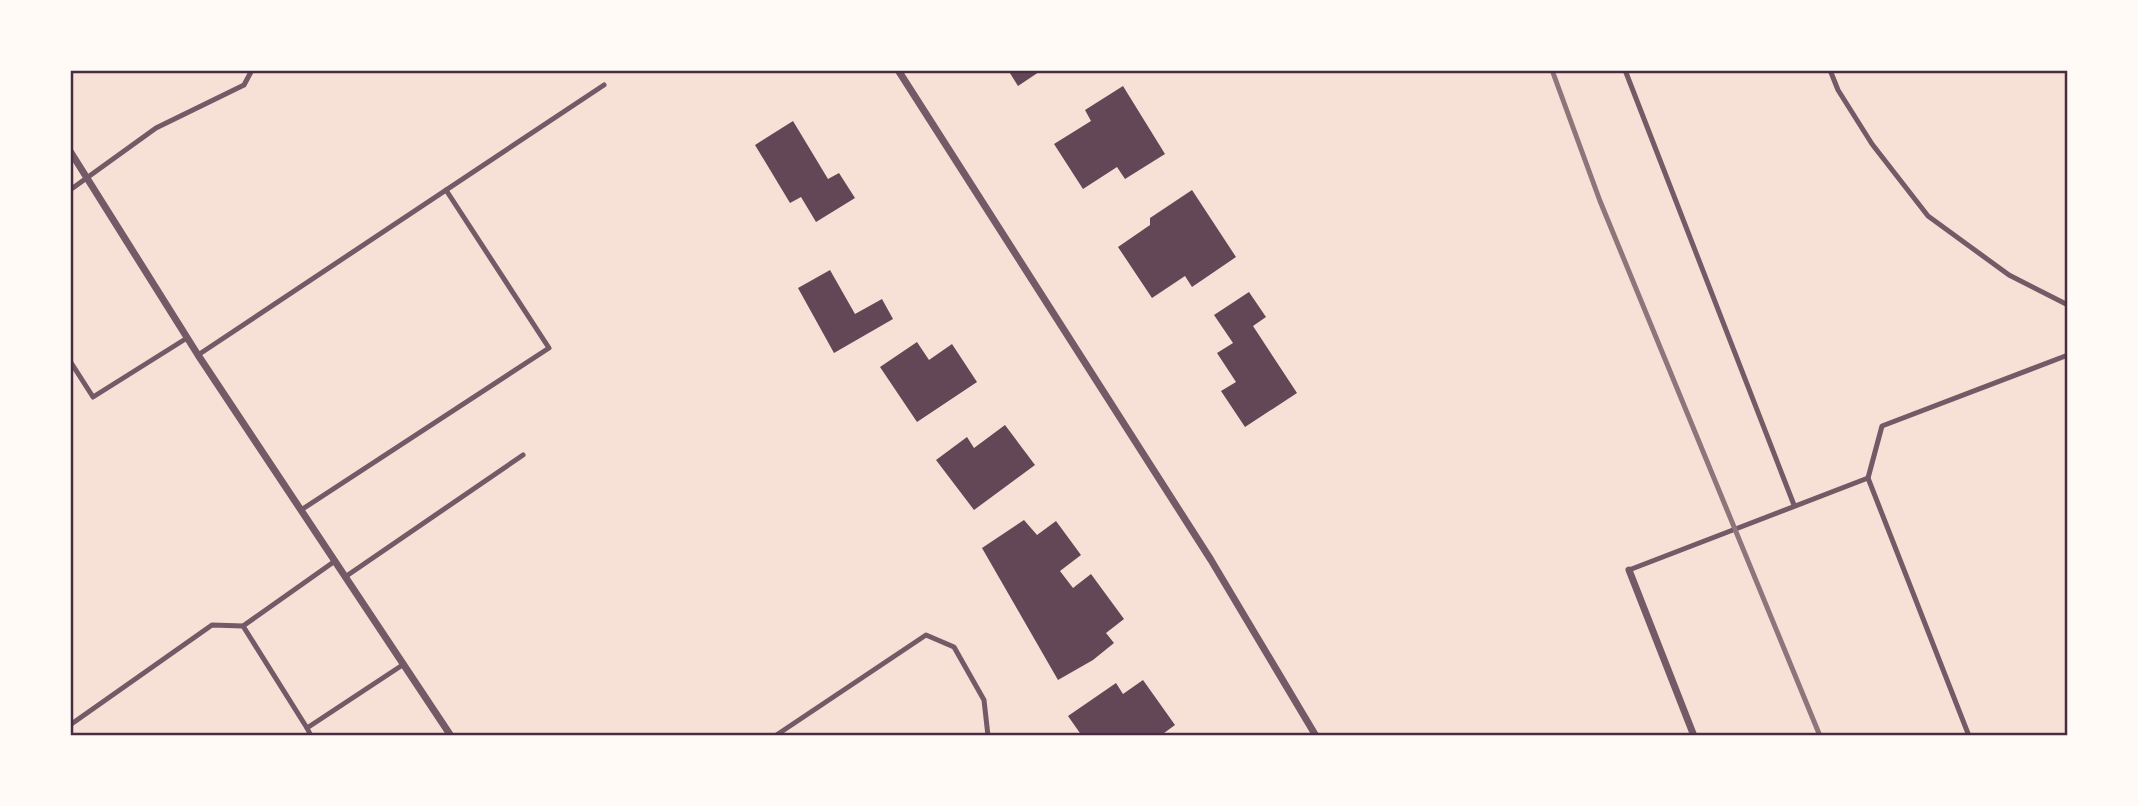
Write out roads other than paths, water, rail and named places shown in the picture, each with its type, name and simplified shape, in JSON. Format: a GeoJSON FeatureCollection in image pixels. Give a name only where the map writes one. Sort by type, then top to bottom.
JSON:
{"type":"FeatureCollection","features":[{"type":"Feature","properties":{"kind":"street"},"geometry":{"type":"LineString","coordinates":[[898,70],[1211,560],[1316,736]]}},
{"type":"Feature","properties":{"kind":"street"},"geometry":{"type":"LineString","coordinates":[[70,150],[198,355],[452,736]]}},
{"type":"Feature","properties":{"kind":"street"},"geometry":{"type":"LineString","coordinates":[[1629,570],[1694,736]]}},
{"type":"Feature","properties":{"kind":"lane"},"geometry":{"type":"LineString","coordinates":[[70,190],[156,128],[244,85],[252,70]]}},
{"type":"Feature","properties":{"kind":"lane"},"geometry":{"type":"LineString","coordinates":[[1625,70],[1794,505]]}},
{"type":"Feature","properties":{"kind":"lane"},"geometry":{"type":"LineString","coordinates":[[1829,70],[1838,90],[1872,144],[1928,216],[2009,275],[2068,305]]}},
{"type":"Feature","properties":{"kind":"lane"},"geometry":{"type":"LineString","coordinates":[[198,355],[604,85]]}},
{"type":"Feature","properties":{"kind":"lane"},"geometry":{"type":"LineString","coordinates":[[301,510],[548,348],[446,190]]}},
{"type":"Feature","properties":{"kind":"lane"},"geometry":{"type":"LineString","coordinates":[[70,361],[93,397],[187,338]]}},
{"type":"Feature","properties":{"kind":"lane"},"geometry":{"type":"LineString","coordinates":[[1969,736],[1868,478],[1882,426],[2068,355]]}},
{"type":"Feature","properties":{"kind":"lane"},"geometry":{"type":"LineString","coordinates":[[345,577],[523,454]]}},
{"type":"Feature","properties":{"kind":"lane"},"geometry":{"type":"LineString","coordinates":[[1629,570],[1868,478]]}},
{"type":"Feature","properties":{"kind":"lane"},"geometry":{"type":"LineString","coordinates":[[70,724],[212,625],[243,626],[335,561]]}},
{"type":"Feature","properties":{"kind":"lane"},"geometry":{"type":"LineString","coordinates":[[243,626],[311,736]]}},
{"type":"Feature","properties":{"kind":"lane"},"geometry":{"type":"LineString","coordinates":[[775,736],[926,635],[954,647],[984,700],[988,736]]}},
{"type":"Feature","properties":{"kind":"lane"},"geometry":{"type":"LineString","coordinates":[[307,728],[404,664]]}},
{"type":"Feature","properties":{"kind":"railway"},"geometry":{"type":"LineString","coordinates":[[1552,70],[1600,201],[1820,736]]}}]}
